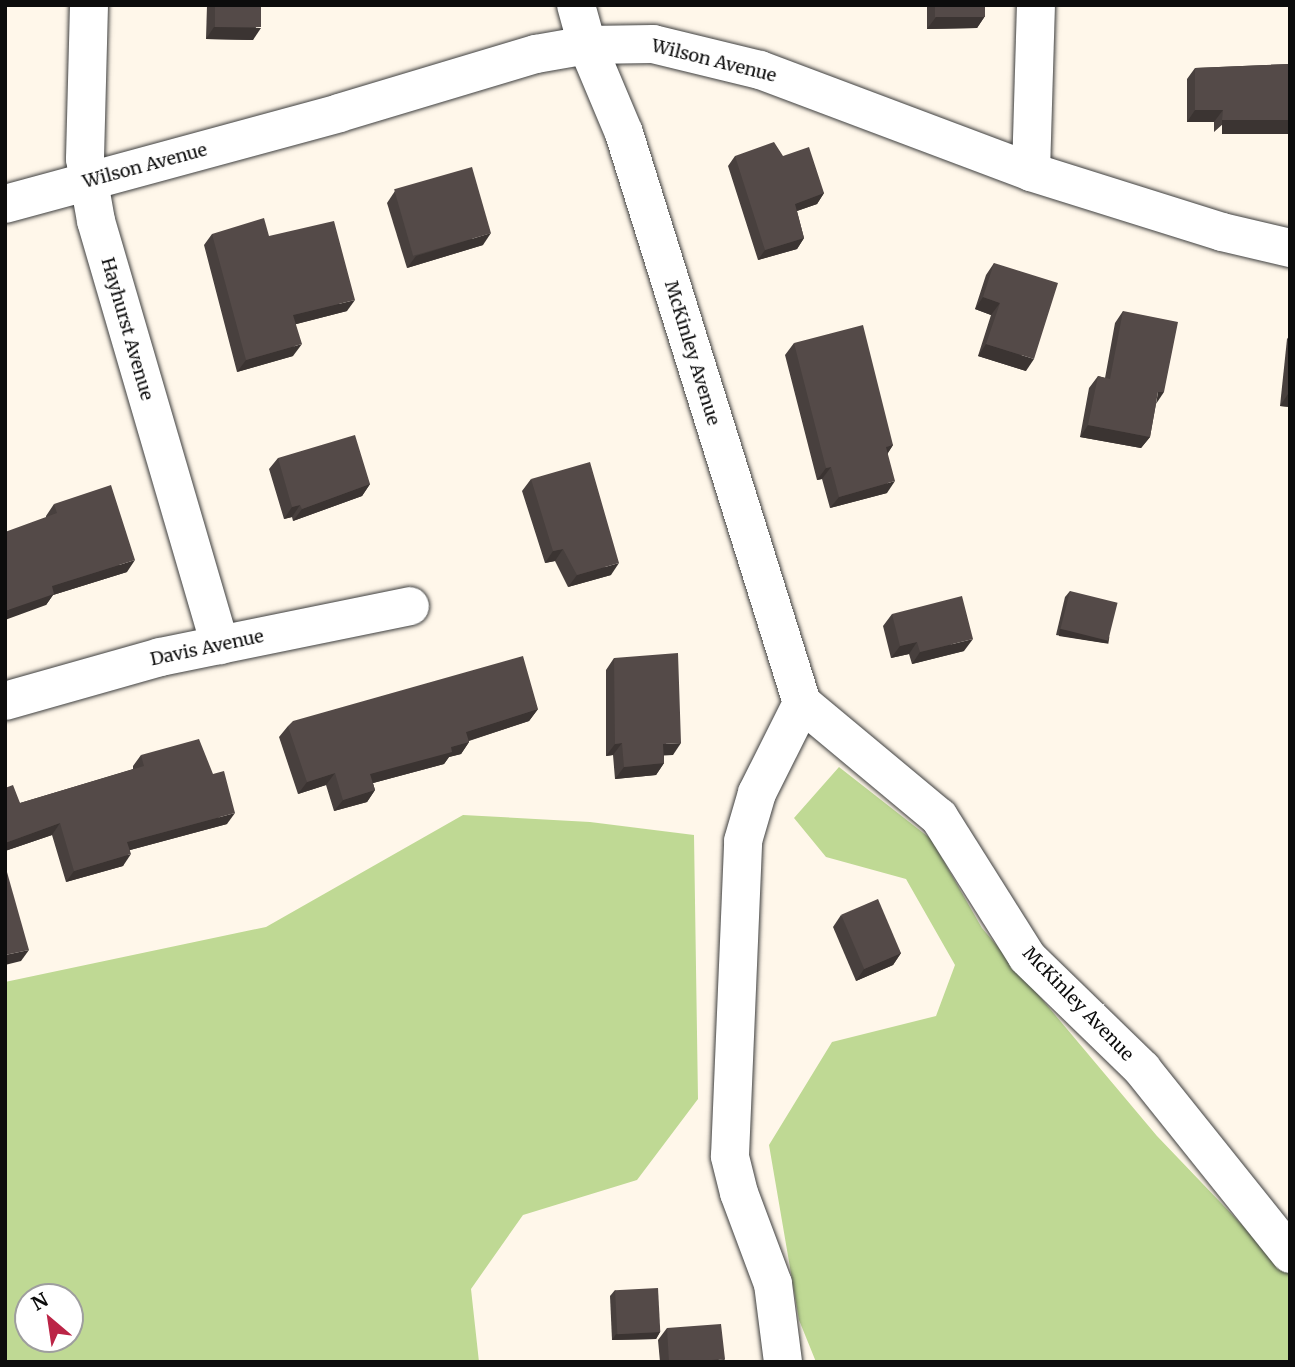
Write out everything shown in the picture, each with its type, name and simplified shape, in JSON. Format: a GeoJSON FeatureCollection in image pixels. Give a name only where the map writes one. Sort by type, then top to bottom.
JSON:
{"type":"FeatureCollection","features":[{"type":"Feature","properties":{"kind":"street","name":"Hayhurst Avenue"},"geometry":{"type":"LineString","coordinates":[[89,5],[85,159],[96,221],[220,645]]}},
{"type":"Feature","properties":{"kind":"street","name":"McKinley Avenue"},"geometry":{"type":"LineString","coordinates":[[576,5],[587,45],[624,133],[802,703],[939,817],[1027,957],[1143,1069],[1290,1254]]}},
{"type":"Feature","properties":{"kind":"street"},"geometry":{"type":"LineString","coordinates":[[1031,172],[1036,5]]}},
{"type":"Feature","properties":{"kind":"street","name":"Wilson Avenue"},"geometry":{"type":"LineString","coordinates":[[5,204],[536,54],[587,45],[653,44],[760,70],[1031,172],[1222,232],[1290,248]]}},
{"type":"Feature","properties":{"kind":"street","name":"Davis Avenue"},"geometry":{"type":"LineString","coordinates":[[5,701],[220,645],[410,606]]}},
{"type":"Feature","properties":{"kind":"street"},"geometry":{"type":"LineString","coordinates":[[783,1362],[773,1284],[739,1194],[730,1156],[743,841],[757,793],[802,703]]}},
{"type":"Feature","properties":{"kind":"green space"},"geometry":{"type":"Polygon","coordinates":[[[839,767],[931,839],[982,928],[1157,1136],[1290,1275],[1290,1362],[816,1362],[799,1320],[769,1145],[832,1042],[936,1016],[955,965],[906,879],[826,857],[794,818],[839,767]]]}},
{"type":"Feature","properties":{"kind":"green space"},"geometry":{"type":"Polygon","coordinates":[[[463,815],[590,822],[694,835],[698,1099],[637,1180],[523,1215],[471,1289],[479,1362],[5,1362],[5,982],[266,927],[463,815]]]}},
{"type":"Feature","properties":{"kind":"building"},"geometry":{"type":"Polygon","coordinates":[[[215,5],[261,5],[261,27],[215,27],[215,5]]]}},
{"type":"Feature","properties":{"kind":"building"},"geometry":{"type":"Polygon","coordinates":[[[935,5],[985,5],[985,17],[935,17],[935,5]]]}},
{"type":"Feature","properties":{"kind":"building"},"geometry":{"type":"Polygon","coordinates":[[[1290,64],[1290,120],[1222,120],[1223,110],[1195,110],[1195,68],[1290,64]]]}},
{"type":"Feature","properties":{"kind":"building"},"geometry":{"type":"Polygon","coordinates":[[[774,142],[783,156],[809,147],[824,193],[795,204],[804,238],[765,250],[735,156],[774,142]]]}},
{"type":"Feature","properties":{"kind":"building"},"geometry":{"type":"Polygon","coordinates":[[[472,167],[491,233],[413,256],[394,189],[472,167]]]}},
{"type":"Feature","properties":{"kind":"building"},"geometry":{"type":"Polygon","coordinates":[[[264,218],[269,236],[334,221],[355,300],[293,315],[302,344],[246,360],[212,234],[264,218]]]}},
{"type":"Feature","properties":{"kind":"building"},"geometry":{"type":"Polygon","coordinates":[[[994,263],[1058,283],[1034,359],[986,344],[1000,303],[983,297],[994,263]]]}},
{"type":"Feature","properties":{"kind":"building"},"geometry":{"type":"Polygon","coordinates":[[[1123,311],[1178,322],[1164,392],[1158,392],[1150,437],[1088,425],[1098,376],[1110,379],[1123,311]]]}},
{"type":"Feature","properties":{"kind":"building"},"geometry":{"type":"Polygon","coordinates":[[[863,325],[893,445],[886,447],[895,481],[839,497],[831,467],[826,468],[794,343],[863,325]]]}},
{"type":"Feature","properties":{"kind":"building"},"geometry":{"type":"Polygon","coordinates":[[[355,435],[370,484],[302,509],[300,505],[292,507],[278,458],[355,435]]]}},
{"type":"Feature","properties":{"kind":"building"},"geometry":{"type":"Polygon","coordinates":[[[590,462],[619,563],[577,575],[563,549],[553,551],[531,479],[590,462]]]}},
{"type":"Feature","properties":{"kind":"building"},"geometry":{"type":"Polygon","coordinates":[[[111,485],[135,560],[52,586],[54,594],[5,611],[5,532],[57,513],[54,504],[111,485]]]}},
{"type":"Feature","properties":{"kind":"building"},"geometry":{"type":"Polygon","coordinates":[[[1070,591],[1118,603],[1108,641],[1061,629],[1070,591]]]}},
{"type":"Feature","properties":{"kind":"building"},"geometry":{"type":"Polygon","coordinates":[[[962,596],[973,639],[920,652],[917,642],[900,646],[892,614],[962,596]]]}},
{"type":"Feature","properties":{"kind":"building"},"geometry":{"type":"Polygon","coordinates":[[[678,653],[681,743],[663,744],[664,763],[624,767],[622,743],[615,744],[614,658],[678,653]]]}},
{"type":"Feature","properties":{"kind":"building"},"geometry":{"type":"Polygon","coordinates":[[[523,656],[538,709],[466,732],[469,742],[451,747],[452,752],[370,774],[375,790],[343,800],[335,773],[307,782],[288,726],[293,721],[523,656]]]}},
{"type":"Feature","properties":{"kind":"building"},"geometry":{"type":"Polygon","coordinates":[[[199,739],[213,774],[224,771],[235,813],[127,842],[131,854],[74,871],[60,823],[5,843],[5,788],[13,785],[20,803],[144,766],[141,755],[199,739]]]}},
{"type":"Feature","properties":{"kind":"building"},"geometry":{"type":"Polygon","coordinates":[[[5,865],[29,950],[5,955],[5,865]]]}},
{"type":"Feature","properties":{"kind":"building"},"geometry":{"type":"Polygon","coordinates":[[[878,899],[901,953],[864,969],[841,915],[878,899]]]}},
{"type":"Feature","properties":{"kind":"building"},"geometry":{"type":"Polygon","coordinates":[[[658,1288],[660,1332],[617,1334],[615,1290],[658,1288]]]}},
{"type":"Feature","properties":{"kind":"building"},"geometry":{"type":"Polygon","coordinates":[[[721,1324],[725,1359],[712,1362],[669,1362],[667,1328],[721,1324]]]}}]}
